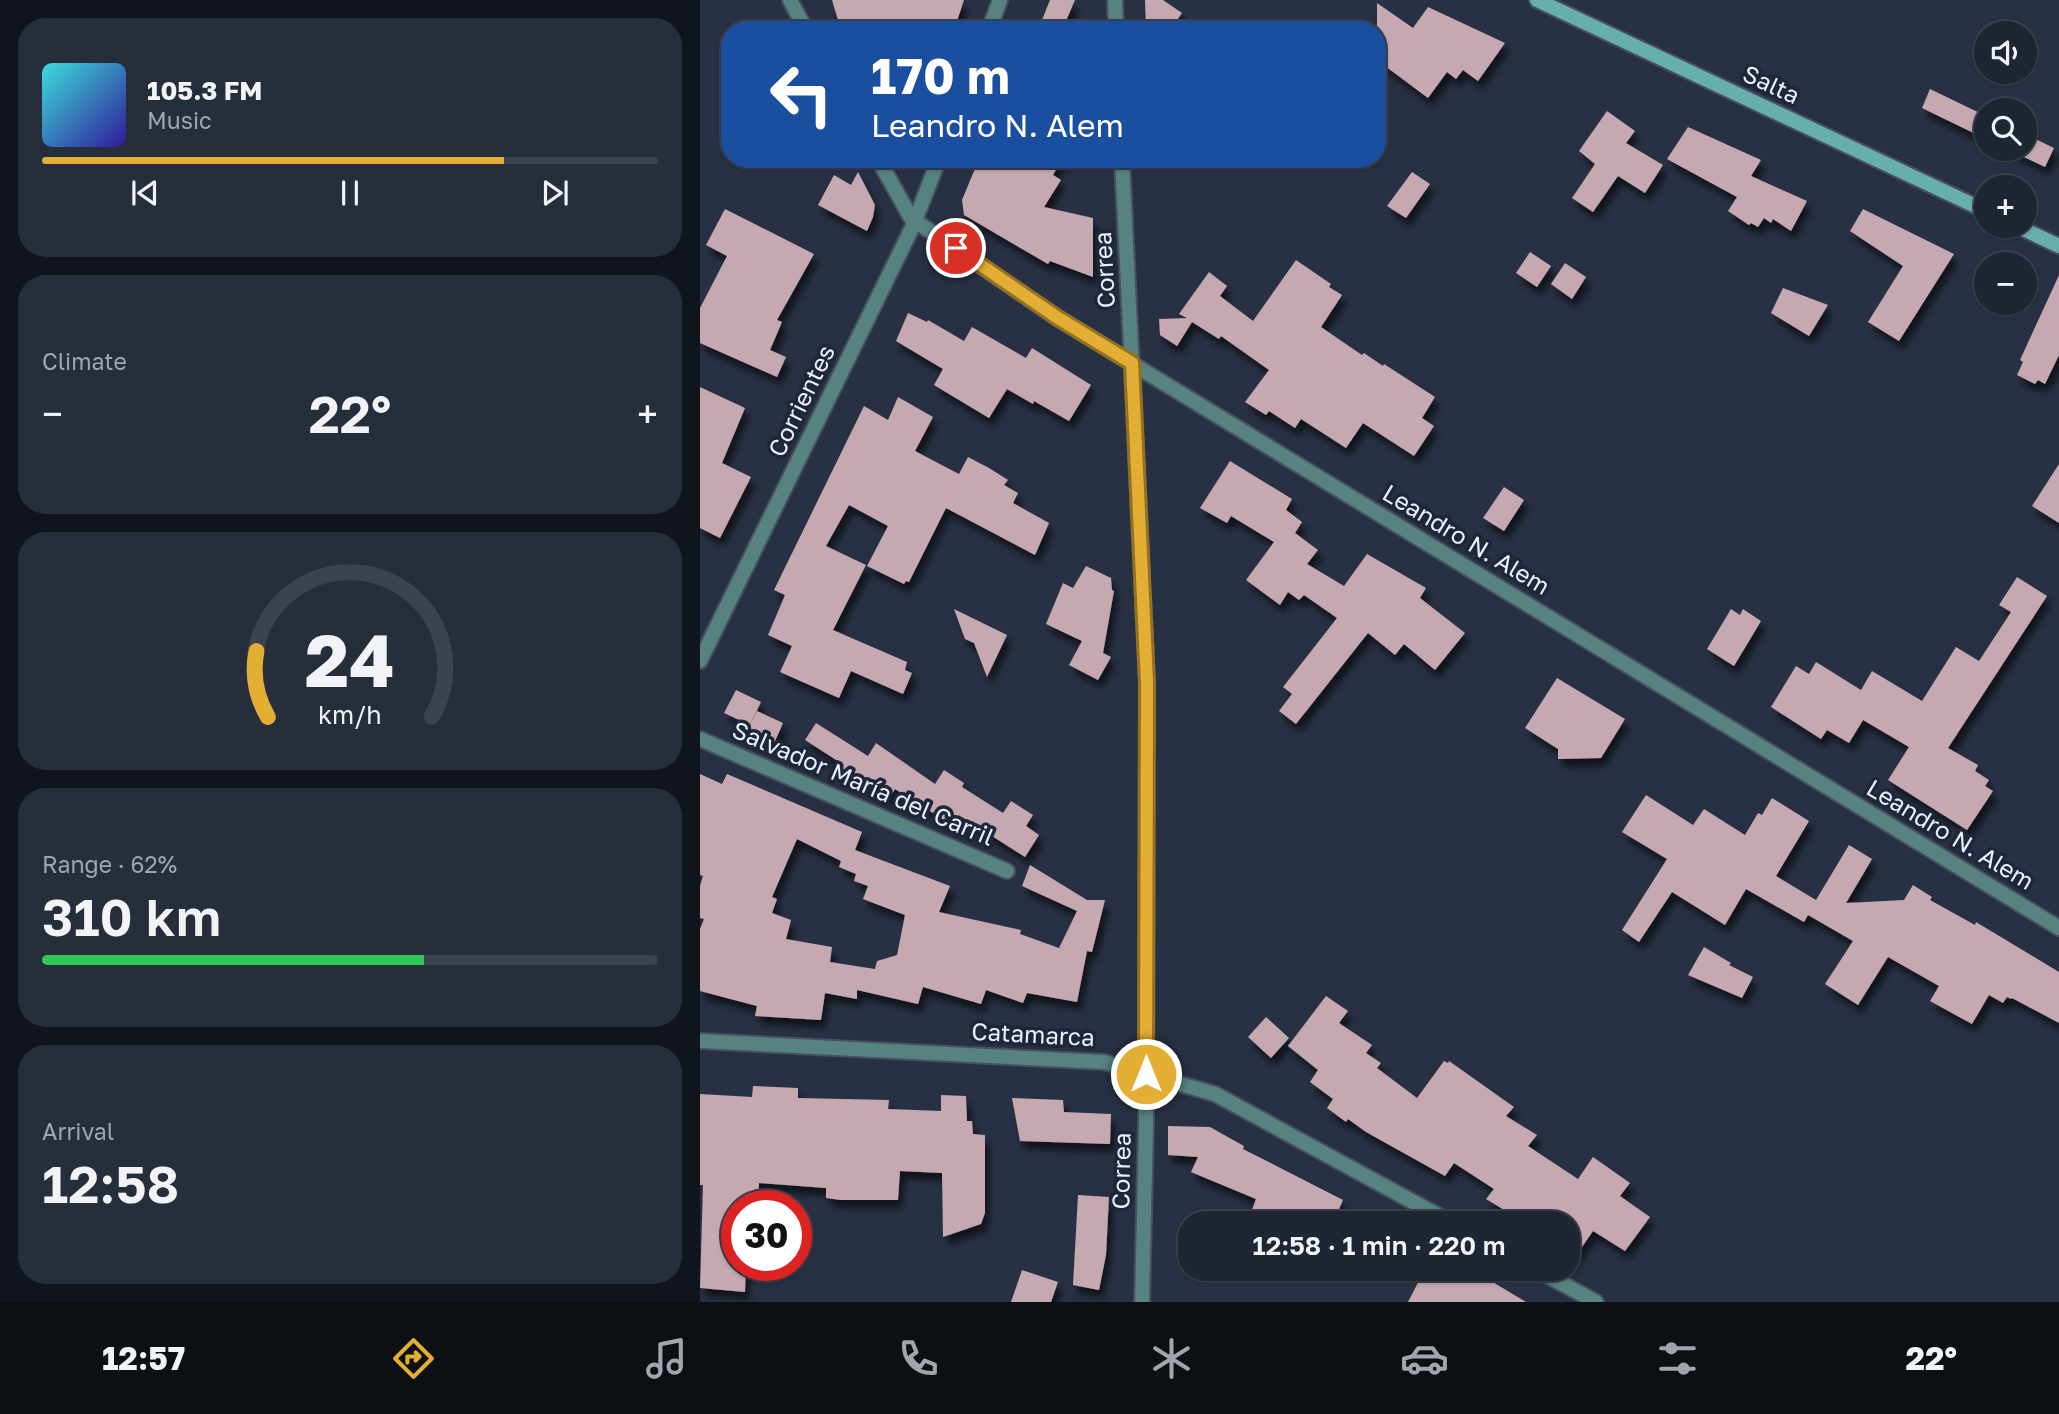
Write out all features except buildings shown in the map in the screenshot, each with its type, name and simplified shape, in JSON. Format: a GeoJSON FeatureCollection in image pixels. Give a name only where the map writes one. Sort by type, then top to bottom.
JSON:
{"type":"FeatureCollection","features":[{"type":"Feature","properties":{"kind":"main road","name":"Salta"},"geometry":{"type":"LineString","coordinates":[[1537,0],[1974,205]]}},
{"type":"Feature","properties":{"kind":"main road"},"geometry":{"type":"LineString","coordinates":[[2037,236],[2059,246]]}},
{"type":"Feature","properties":{"kind":"street"},"geometry":{"type":"LineString","coordinates":[[790,0],[801,21]]}},
{"type":"Feature","properties":{"kind":"street"},"geometry":{"type":"LineString","coordinates":[[992,21],[1000,0]]}},
{"type":"Feature","properties":{"kind":"street"},"geometry":{"type":"LineString","coordinates":[[1115,0],[1116,21]]}},
{"type":"Feature","properties":{"kind":"street","name":"Leandro N. Alem"},"geometry":{"type":"LineString","coordinates":[[883,168],[911,218],[1058,318],[2059,928]]}},
{"type":"Feature","properties":{"kind":"street","name":"Corrientes"},"geometry":{"type":"LineString","coordinates":[[700,661],[915,221],[936,168]]}},
{"type":"Feature","properties":{"kind":"street","name":"Correa"},"geometry":{"type":"LineString","coordinates":[[1122,168],[1147,683],[1146,1074],[1142,1302]]}},
{"type":"Feature","properties":{"kind":"street","name":"Salvador María del Carril"},"geometry":{"type":"LineString","coordinates":[[700,739],[1007,871]]}},
{"type":"Feature","properties":{"kind":"street","name":"Catamarca"},"geometry":{"type":"LineString","coordinates":[[700,1041],[1104,1062],[1215,1094],[1430,1211]]}},
{"type":"Feature","properties":{"kind":"street"},"geometry":{"type":"LineString","coordinates":[[1557,1281],[1596,1302]]}},
{"type":"Feature","properties":{"kind":"route"},"geometry":{"type":"LineString","coordinates":[[956,248],[1058,318],[1132,363],[1147,683],[1146,1074]]}}]}
